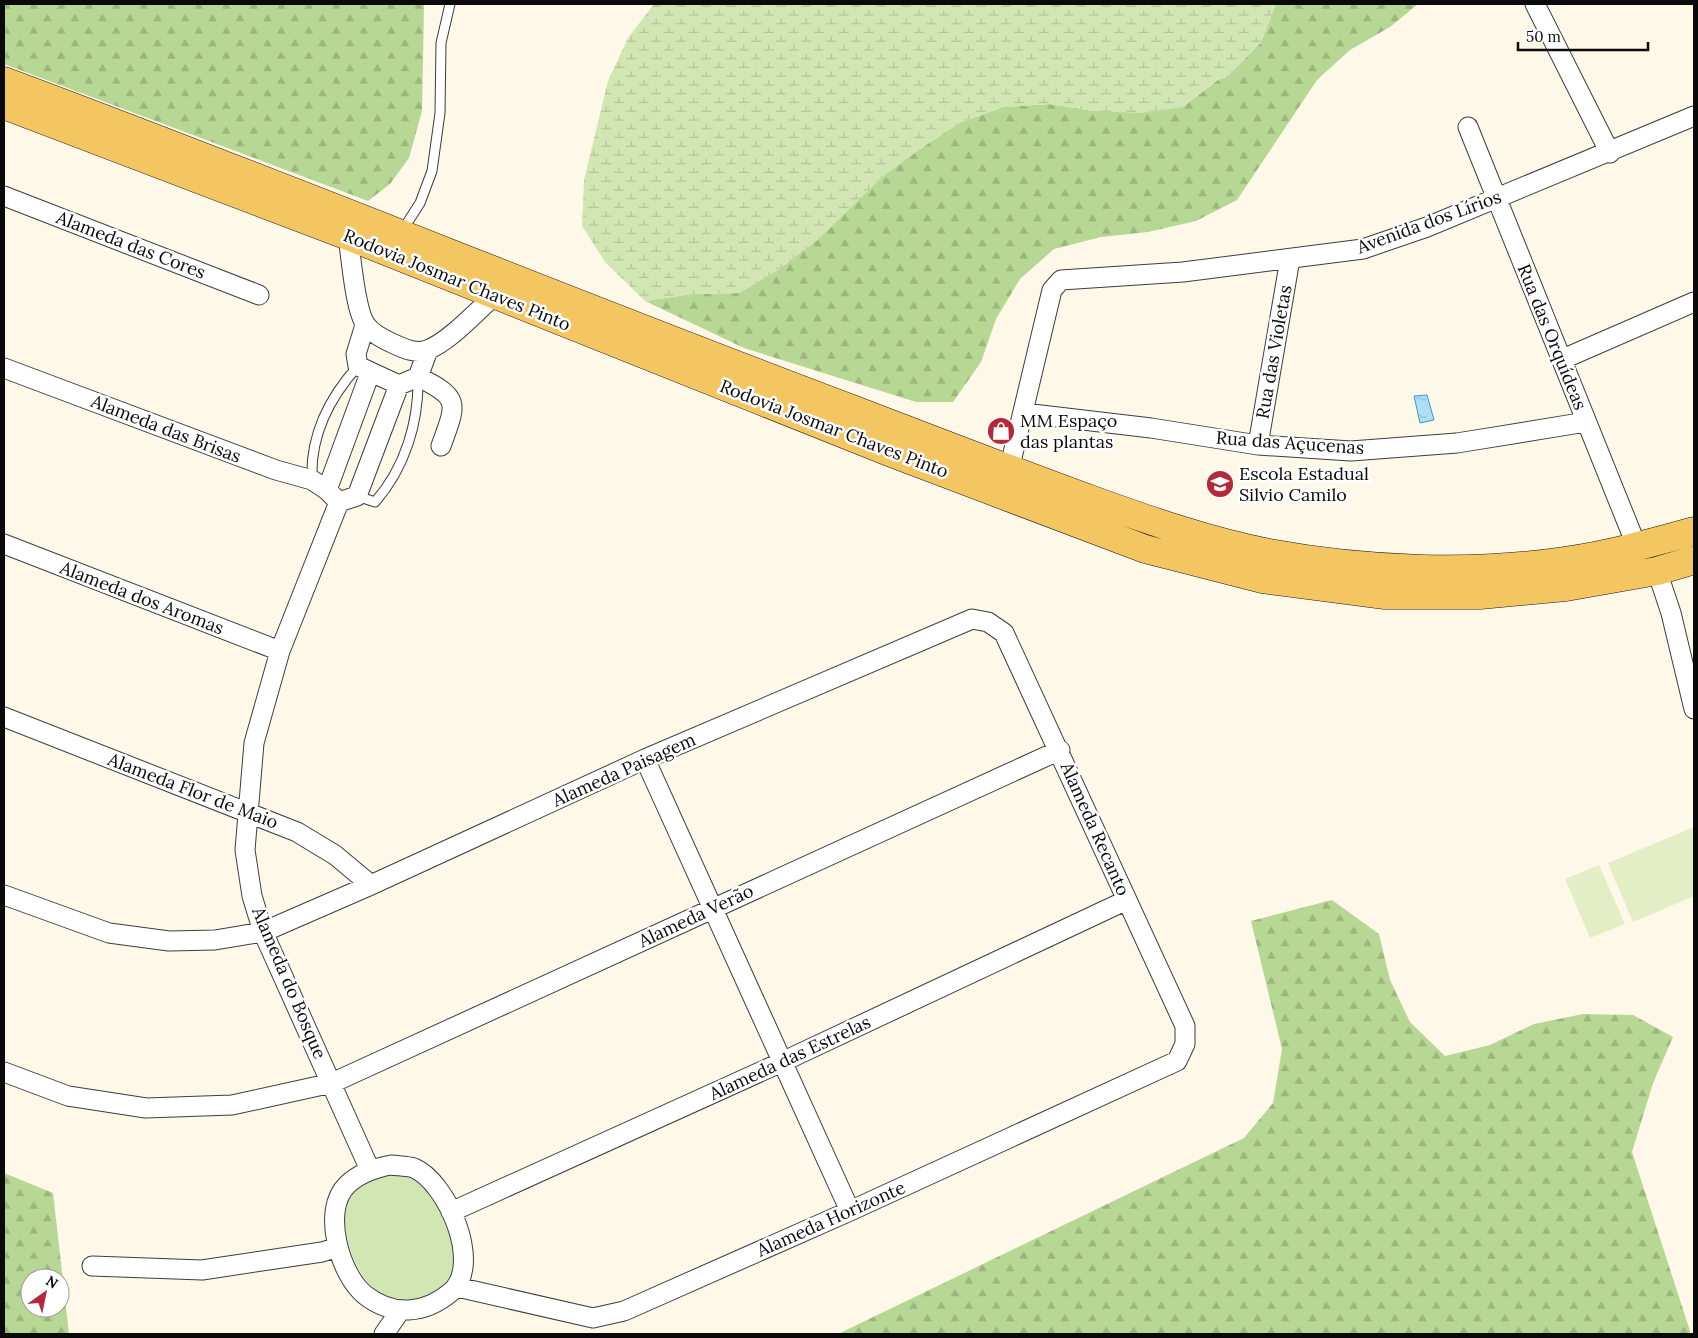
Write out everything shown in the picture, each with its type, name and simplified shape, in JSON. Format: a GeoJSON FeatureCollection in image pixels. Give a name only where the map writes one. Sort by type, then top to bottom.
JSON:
{"type":"FeatureCollection","features":[{"type":"Feature","properties":{"kind":"main road","name":"Rodovia Josmar Chaves Pinto"},"geometry":{"type":"LineString","coordinates":[[4,81],[132,141],[348,236],[889,452],[1145,549],[1262,580],[1385,595],[1480,595],[1566,587],[1657,571],[1694,560]]}},
{"type":"Feature","properties":{"kind":"main road","name":"Rodovia Josmar Chaves Pinto"},"geometry":{"type":"LineString","coordinates":[[4,105],[132,141],[400,233],[625,324],[1009,470],[1153,522],[1268,552],[1388,568],[1480,569],[1563,562],[1637,547],[1694,531]]}},
{"type":"Feature","properties":{"kind":"main road"},"geometry":{"type":"LineString","coordinates":[[889,452],[898,427]]}},
{"type":"Feature","properties":{"kind":"street"},"geometry":{"type":"LineString","coordinates":[[1535,4],[1610,152]]}},
{"type":"Feature","properties":{"kind":"street","name":"Avenida dos Lírios"},"geometry":{"type":"LineString","coordinates":[[1024,413],[1052,290],[1060,280],[1183,272],[1363,249],[1426,227],[1496,199],[1694,116]]}},
{"type":"Feature","properties":{"kind":"street","name":"Rua das Orquídeas"},"geometry":{"type":"LineString","coordinates":[[1468,127],[1637,547]]}},
{"type":"Feature","properties":{"kind":"street","name":"Alameda das Cores"},"geometry":{"type":"LineString","coordinates":[[4,196],[259,295]]}},
{"type":"Feature","properties":{"kind":"street"},"geometry":{"type":"LineString","coordinates":[[348,236],[358,305],[365,325],[384,340],[401,348],[418,353],[428,350],[442,341],[495,295]]}},
{"type":"Feature","properties":{"kind":"street","name":"Rua das Violetas"},"geometry":{"type":"LineString","coordinates":[[1258,445],[1290,259]]}},
{"type":"Feature","properties":{"kind":"street"},"geometry":{"type":"LineString","coordinates":[[1562,359],[1694,302]]}},
{"type":"Feature","properties":{"kind":"street","name":"Alameda do Bosque"},"geometry":{"type":"LineString","coordinates":[[365,325],[356,354],[364,370],[326,491],[254,743],[245,850],[252,896],[263,932],[370,1170]]}},
{"type":"Feature","properties":{"kind":"street"},"geometry":{"type":"LineString","coordinates":[[364,370],[399,385],[418,377],[428,350]]}},
{"type":"Feature","properties":{"kind":"street","name":"Alameda das Brisas"},"geometry":{"type":"LineString","coordinates":[[4,368],[276,470],[326,491]]}},
{"type":"Feature","properties":{"kind":"street"},"geometry":{"type":"LineString","coordinates":[[418,377],[440,387],[449,395],[453,404],[453,414],[442,446]]}},
{"type":"Feature","properties":{"kind":"street"},"geometry":{"type":"LineString","coordinates":[[326,491],[357,496],[399,385]]}},
{"type":"Feature","properties":{"kind":"street"},"geometry":{"type":"LineString","coordinates":[[1009,470],[1024,413]]}},
{"type":"Feature","properties":{"kind":"street","name":"Rua das Açucenas"},"geometry":{"type":"LineString","coordinates":[[1024,413],[1151,428],[1258,445],[1351,452],[1457,443],[1586,422]]}},
{"type":"Feature","properties":{"kind":"street","name":"Alameda dos Aromas"},"geometry":{"type":"LineString","coordinates":[[4,544],[280,651]]}},
{"type":"Feature","properties":{"kind":"street"},"geometry":{"type":"LineString","coordinates":[[1657,571],[1671,612],[1694,709]]}},
{"type":"Feature","properties":{"kind":"street","name":"Alameda Paisagem"},"geometry":{"type":"LineString","coordinates":[[4,895],[108,932],[169,941],[216,940],[263,932],[371,885],[645,759],[972,619],[988,622]]}},
{"type":"Feature","properties":{"kind":"street","name":"Alameda Recanto"},"geometry":{"type":"LineString","coordinates":[[988,622],[1004,633],[1060,750],[1185,1026],[1185,1044]]}},
{"type":"Feature","properties":{"kind":"street","name":"Alameda Flor de Maio"},"geometry":{"type":"LineString","coordinates":[[4,717],[298,832],[335,856],[371,885]]}},
{"type":"Feature","properties":{"kind":"street","name":"Alameda Verão"},"geometry":{"type":"LineString","coordinates":[[4,1072],[68,1096],[146,1108],[232,1105],[332,1082],[1060,750]]}},
{"type":"Feature","properties":{"kind":"street"},"geometry":{"type":"LineString","coordinates":[[645,759],[850,1211]]}},
{"type":"Feature","properties":{"kind":"street","name":"Alameda das Estrelas"},"geometry":{"type":"LineString","coordinates":[[451,1212],[782,1062],[1127,900]]}},
{"type":"Feature","properties":{"kind":"street","name":"Alameda Horizonte"},"geometry":{"type":"LineString","coordinates":[[457,1287],[593,1318],[624,1311],[850,1211],[1177,1061],[1185,1044]]}},
{"type":"Feature","properties":{"kind":"street"},"geometry":{"type":"LineString","coordinates":[[391,1165],[413,1168],[430,1180],[451,1212],[464,1258],[457,1287],[439,1302],[417,1311],[400,1311],[386,1307],[365,1295],[352,1278],[338,1247],[334,1206],[346,1185],[370,1170],[391,1165]]}},
{"type":"Feature","properties":{"kind":"street"},"geometry":{"type":"LineString","coordinates":[[92,1266],[202,1270],[322,1252],[338,1247]]}},
{"type":"Feature","properties":{"kind":"street"},"geometry":{"type":"LineString","coordinates":[[384,1334],[400,1311]]}},
{"type":"Feature","properties":{"kind":"lane"},"geometry":{"type":"LineString","coordinates":[[400,233],[420,203],[432,171],[440,113],[441,43],[450,4]]}},
{"type":"Feature","properties":{"kind":"lane"},"geometry":{"type":"LineString","coordinates":[[326,491],[311,460],[323,417],[339,387],[364,370]]}},
{"type":"Feature","properties":{"kind":"lane"},"geometry":{"type":"LineString","coordinates":[[357,496],[375,502],[384,491],[399,465],[417,412],[418,377]]}},
{"type":"Feature","properties":{"kind":"green space"},"geometry":{"type":"Polygon","coordinates":[[[4,4],[424,4],[422,111],[409,158],[390,184],[368,201],[4,64],[4,4]]]}},
{"type":"Feature","properties":{"kind":"green space"},"geometry":{"type":"Polygon","coordinates":[[[654,4],[1276,4],[1261,42],[1227,77],[1218,79],[1183,107],[1139,113],[1094,111],[1049,104],[1003,107],[959,123],[920,149],[883,176],[816,241],[779,269],[739,293],[693,294],[645,301],[605,262],[582,226],[584,180],[608,81],[628,38],[654,4]]]}},
{"type":"Feature","properties":{"kind":"green space"},"geometry":{"type":"Polygon","coordinates":[[[1276,4],[1418,4],[1390,27],[1350,50],[1317,80],[1237,200],[1196,221],[1148,232],[1101,237],[1054,249],[1020,279],[996,319],[981,362],[953,402],[916,402],[744,348],[645,301],[693,294],[739,293],[779,269],[816,241],[883,176],[920,149],[959,123],[1003,107],[1049,104],[1094,111],[1183,107],[1219,79],[1227,77],[1261,42],[1276,4]]]}},
{"type":"Feature","properties":{"kind":"green space"},"geometry":{"type":"Polygon","coordinates":[[[1694,827],[1694,896],[1633,922],[1608,863],[1694,827]]]}},
{"type":"Feature","properties":{"kind":"green space"},"geometry":{"type":"Polygon","coordinates":[[[1599,865],[1625,924],[1590,938],[1565,879],[1599,865]]]}},
{"type":"Feature","properties":{"kind":"green space"},"geometry":{"type":"Polygon","coordinates":[[[1332,900],[1379,934],[1390,980],[1410,1022],[1445,1056],[1490,1045],[1534,1024],[1583,1014],[1633,1015],[1673,1037],[1653,1083],[1632,1152],[1691,1334],[838,1334],[1244,1138],[1273,1103],[1282,1049],[1251,921],[1332,900]]]}},
{"type":"Feature","properties":{"kind":"green space"},"geometry":{"type":"Polygon","coordinates":[[[4,1173],[53,1193],[62,1268],[20,1268],[20,1318],[67,1318],[69,1334],[4,1334],[4,1173]]]}},
{"type":"Feature","properties":{"kind":"green space"},"geometry":{"type":"Polygon","coordinates":[[[391,1175],[410,1178],[419,1184],[436,1205],[449,1233],[453,1259],[452,1270],[448,1279],[435,1292],[420,1298],[398,1299],[377,1291],[371,1286],[357,1266],[348,1240],[345,1213],[348,1202],[354,1192],[366,1183],[391,1175]]]}},
{"type":"Feature","properties":{"kind":"water"},"geometry":{"type":"Polygon","coordinates":[[[1427,395],[1434,420],[1420,423],[1414,396],[1427,395]]]}},
{"type":"Feature","properties":{"kind":"place","name":"MM Espaço das plantas"},"geometry":{"type":"Point","coordinates":[1001,431]}},
{"type":"Feature","properties":{"kind":"place","name":"Escola Estadual Silvio Camilo"},"geometry":{"type":"Point","coordinates":[1220,484]}}]}
